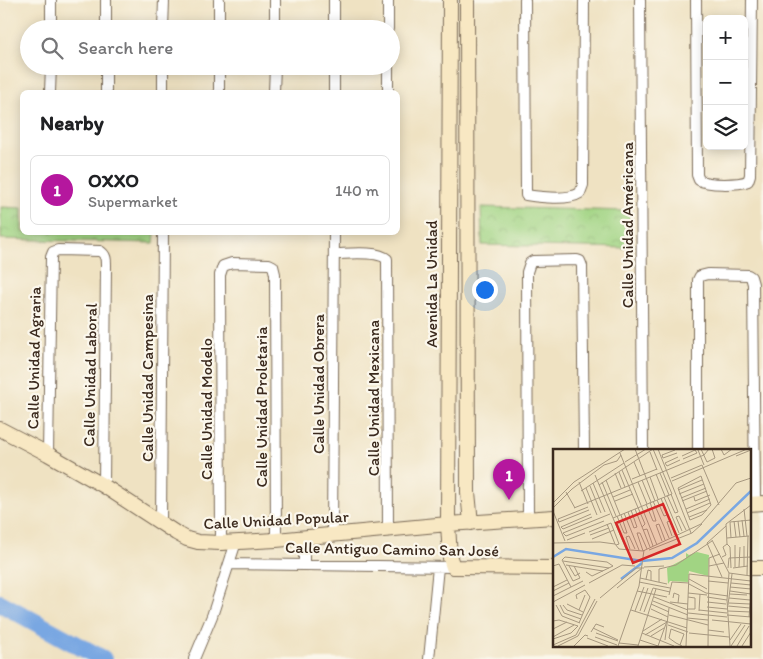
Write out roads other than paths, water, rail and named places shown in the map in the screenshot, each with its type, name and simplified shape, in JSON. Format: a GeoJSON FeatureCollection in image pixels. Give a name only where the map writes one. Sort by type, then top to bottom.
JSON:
{"type":"FeatureCollection","features":[{"type":"Feature","properties":{"kind":"street"},"geometry":{"type":"LineString","coordinates":[[51,0],[51,20]]}},
{"type":"Feature","properties":{"kind":"street"},"geometry":{"type":"LineString","coordinates":[[106,0],[106,20]]}},
{"type":"Feature","properties":{"kind":"street"},"geometry":{"type":"LineString","coordinates":[[164,0],[164,20]]}},
{"type":"Feature","properties":{"kind":"street"},"geometry":{"type":"LineString","coordinates":[[219,0],[219,20]]}},
{"type":"Feature","properties":{"kind":"street"},"geometry":{"type":"LineString","coordinates":[[275,0],[275,20]]}},
{"type":"Feature","properties":{"kind":"street"},"geometry":{"type":"LineString","coordinates":[[334,0],[334,20]]}},
{"type":"Feature","properties":{"kind":"street"},"geometry":{"type":"LineString","coordinates":[[388,0],[388,20]]}},
{"type":"Feature","properties":{"kind":"street","name":"Avenida La Unidad"},"geometry":{"type":"LineString","coordinates":[[450,0],[448,524],[450,558],[453,567]]}},
{"type":"Feature","properties":{"kind":"street"},"geometry":{"type":"LineString","coordinates":[[467,0],[468,492],[471,523]]}},
{"type":"Feature","properties":{"kind":"street"},"geometry":{"type":"LineString","coordinates":[[525,0],[526,195],[538,197],[572,197],[582,190],[584,0]]}},
{"type":"Feature","properties":{"kind":"street","name":"Calle Unidad Américana"},"geometry":{"type":"LineString","coordinates":[[640,0],[643,449]]}},
{"type":"Feature","properties":{"kind":"street"},"geometry":{"type":"LineString","coordinates":[[696,0],[697,175],[699,180],[707,183],[740,183],[748,181],[750,174],[752,0]]}},
{"type":"Feature","properties":{"kind":"street"},"geometry":{"type":"LineString","coordinates":[[50,90],[51,75]]}},
{"type":"Feature","properties":{"kind":"street"},"geometry":{"type":"LineString","coordinates":[[106,75],[106,90]]}},
{"type":"Feature","properties":{"kind":"street"},"geometry":{"type":"LineString","coordinates":[[163,75],[163,90]]}},
{"type":"Feature","properties":{"kind":"street"},"geometry":{"type":"LineString","coordinates":[[219,75],[219,90]]}},
{"type":"Feature","properties":{"kind":"street"},"geometry":{"type":"LineString","coordinates":[[274,90],[275,75]]}},
{"type":"Feature","properties":{"kind":"street"},"geometry":{"type":"LineString","coordinates":[[334,75],[334,90]]}},
{"type":"Feature","properties":{"kind":"street"},"geometry":{"type":"LineString","coordinates":[[388,75],[388,90]]}},
{"type":"Feature","properties":{"kind":"street","name":"Calle Unidad Campesina"},"geometry":{"type":"LineString","coordinates":[[161,524],[163,235]]}},
{"type":"Feature","properties":{"kind":"street","name":"Calle Unidad Obrera"},"geometry":{"type":"LineString","coordinates":[[332,535],[334,235]]}},
{"type":"Feature","properties":{"kind":"street","name":"Calle Unidad Laboral"},"geometry":{"type":"LineString","coordinates":[[50,263],[53,252],[63,249],[100,252],[106,258],[104,486]]}},
{"type":"Feature","properties":{"kind":"street","name":"Calle Unidad Mexicana"},"geometry":{"type":"LineString","coordinates":[[334,254],[376,254],[383,255],[387,259],[388,530]]}},
{"type":"Feature","properties":{"kind":"street"},"geometry":{"type":"LineString","coordinates":[[528,519],[527,272],[530,263],[538,260],[577,260],[580,261],[582,266],[584,449]]}},
{"type":"Feature","properties":{"kind":"street","name":"Calle Unidad Agraria"},"geometry":{"type":"LineString","coordinates":[[48,454],[50,263]]}},
{"type":"Feature","properties":{"kind":"street","name":"Calle Unidad Proletaria"},"geometry":{"type":"LineString","coordinates":[[220,275],[223,266],[232,263],[269,264],[273,266],[275,274],[276,540]]}},
{"type":"Feature","properties":{"kind":"street"},"geometry":{"type":"LineString","coordinates":[[698,449],[698,286],[700,276],[708,274],[748,275],[751,277],[753,284],[756,503]]}},
{"type":"Feature","properties":{"kind":"street","name":"Calle Unidad Modelo"},"geometry":{"type":"LineString","coordinates":[[220,275],[221,542]]}},
{"type":"Feature","properties":{"kind":"street","name":"Calle Unidad Popular"},"geometry":{"type":"LineString","coordinates":[[0,429],[104,486],[161,524],[188,539],[198,542],[276,540],[448,524],[553,517]]}},
{"type":"Feature","properties":{"kind":"street"},"geometry":{"type":"LineString","coordinates":[[304,538],[304,565]]}},
{"type":"Feature","properties":{"kind":"street"},"geometry":{"type":"LineString","coordinates":[[194,659],[212,616],[236,542]]}},
{"type":"Feature","properties":{"kind":"street","name":"Calle Antiguo Camino San José"},"geometry":{"type":"LineString","coordinates":[[229,564],[553,568]]}},
{"type":"Feature","properties":{"kind":"street"},"geometry":{"type":"LineString","coordinates":[[429,659],[438,568]]}},
{"type":"Feature","properties":{"kind":"street"},"geometry":{"type":"LineString","coordinates":[[750,568],[763,568]]}},
{"type":"Feature","properties":{"kind":"waterway"},"geometry":{"type":"LineString","coordinates":[[0,603],[103,659]]}},
{"type":"Feature","properties":{"kind":"place","name":"OXXO"},"geometry":{"type":"Point","coordinates":[509,500]}}]}
